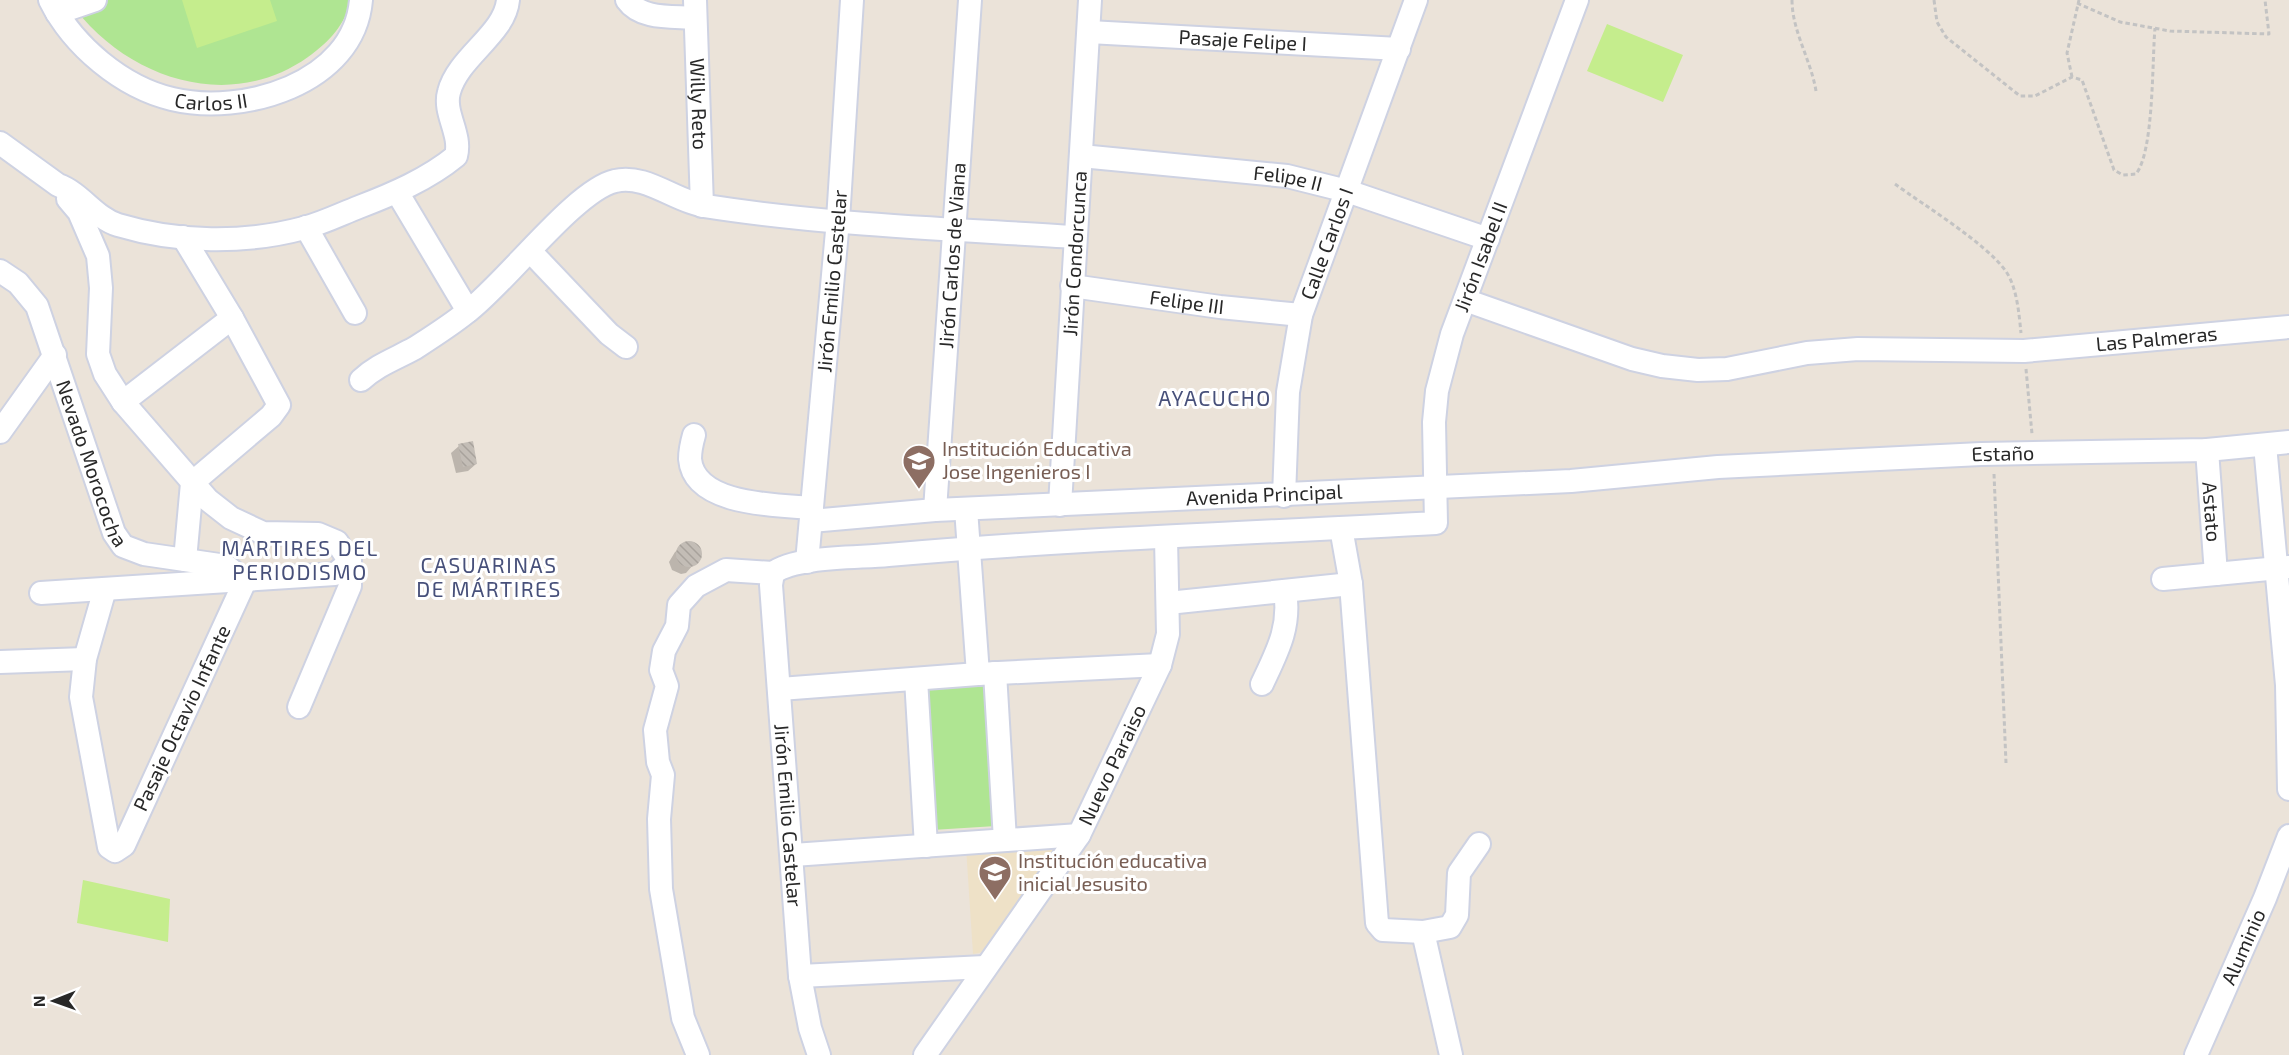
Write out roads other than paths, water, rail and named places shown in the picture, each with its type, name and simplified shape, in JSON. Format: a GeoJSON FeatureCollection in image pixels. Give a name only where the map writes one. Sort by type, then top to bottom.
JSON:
{"type":"FeatureCollection","features":[{"type":"Feature","properties":{"kind":"street"},"geometry":{"type":"LineString","coordinates":[[54,7],[95,0]]}},
{"type":"Feature","properties":{"kind":"street","name":"Carlos II"},"geometry":{"type":"LineString","coordinates":[[54,7],[96,59],[123,78],[153,93],[173,99],[208,103],[240,102],[309,79],[335,57],[360,15],[361,0]]}},
{"type":"Feature","properties":{"kind":"street"},"geometry":{"type":"LineString","coordinates":[[58,185],[69,189],[97,213],[116,224],[183,237],[226,240],[269,236],[306,227],[397,192],[456,156],[459,146],[448,95],[464,64],[500,21],[508,0]]}},
{"type":"Feature","properties":{"kind":"street"},"geometry":{"type":"LineString","coordinates":[[627,0],[633,8],[644,13],[695,9]]}},
{"type":"Feature","properties":{"kind":"street","name":"Jirón Emilio Castelar"},"geometry":{"type":"LineString","coordinates":[[807,562],[838,220],[852,0]]}},
{"type":"Feature","properties":{"kind":"street","name":"Jirón Carlos de Viana"},"geometry":{"type":"LineString","coordinates":[[935,510],[970,0]]}},
{"type":"Feature","properties":{"kind":"street","name":"Jirón Condorcunca"},"geometry":{"type":"LineString","coordinates":[[1060,506],[1090,0]]}},
{"type":"Feature","properties":{"kind":"street","name":"Calle Carlos I"},"geometry":{"type":"LineString","coordinates":[[1284,496],[1288,392],[1301,315],[1416,0]]}},
{"type":"Feature","properties":{"kind":"street","name":"Jirón Isabel II"},"geometry":{"type":"LineString","coordinates":[[1436,523],[1434,422],[1437,391],[1452,334],[1577,0]]}},
{"type":"Feature","properties":{"kind":"street","name":"Willy Reto"},"geometry":{"type":"LineString","coordinates":[[695,9],[702,206]]}},
{"type":"Feature","properties":{"kind":"street","name":"Pasaje Felipe I"},"geometry":{"type":"LineString","coordinates":[[1089,32],[1399,49]]}},
{"type":"Feature","properties":{"kind":"street"},"geometry":{"type":"LineString","coordinates":[[0,143],[58,185],[80,212],[98,256],[101,288],[99,354],[105,374],[123,402],[207,500],[231,518],[263,533],[318,534],[337,542],[350,562],[350,586],[299,707]]}},
{"type":"Feature","properties":{"kind":"street","name":"Felipe II"},"geometry":{"type":"LineString","coordinates":[[1081,156],[1287,176],[1347,191],[1488,239]]}},
{"type":"Feature","properties":{"kind":"street"},"geometry":{"type":"LineString","coordinates":[[361,381],[375,367],[414,348],[468,312],[531,252],[551,228],[589,196],[613,181],[630,179],[702,206],[838,220],[1075,237]]}},
{"type":"Feature","properties":{"kind":"street"},"geometry":{"type":"LineString","coordinates":[[397,192],[468,312]]}},
{"type":"Feature","properties":{"kind":"street"},"geometry":{"type":"LineString","coordinates":[[306,227],[355,313]]}},
{"type":"Feature","properties":{"kind":"street"},"geometry":{"type":"LineString","coordinates":[[183,237],[232,318],[279,405],[271,416],[192,483],[185,560]]}},
{"type":"Feature","properties":{"kind":"street"},"geometry":{"type":"LineString","coordinates":[[531,252],[609,334],[626,347]]}},
{"type":"Feature","properties":{"kind":"street","name":"Nevado Morococha"},"geometry":{"type":"LineString","coordinates":[[0,271],[18,283],[37,306],[114,533],[123,546],[144,554],[226,566],[245,581]]}},
{"type":"Feature","properties":{"kind":"street","name":"Felipe III"},"geometry":{"type":"LineString","coordinates":[[1072,286],[1220,307],[1301,315]]}},
{"type":"Feature","properties":{"kind":"street","name":"Las Palmeras"},"geometry":{"type":"LineString","coordinates":[[1465,300],[1632,359],[1662,366],[1698,370],[1727,369],[1807,353],[1858,349],[2024,351],[2289,327]]}},
{"type":"Feature","properties":{"kind":"street"},"geometry":{"type":"LineString","coordinates":[[123,402],[232,318]]}},
{"type":"Feature","properties":{"kind":"street"},"geometry":{"type":"LineString","coordinates":[[0,432],[55,355]]}},
{"type":"Feature","properties":{"kind":"street","name":"Avenida Principal"},"geometry":{"type":"LineString","coordinates":[[693,435],[690,460],[700,483],[735,500],[812,514],[1284,496],[1571,481],[1718,467]]}},
{"type":"Feature","properties":{"kind":"street","name":"Estaño"},"geometry":{"type":"LineString","coordinates":[[1718,467],[1994,454],[2207,450],[2289,442]]}},
{"type":"Feature","properties":{"kind":"street"},"geometry":{"type":"LineString","coordinates":[[2265,445],[2283,567],[2289,789]]}},
{"type":"Feature","properties":{"kind":"street","name":"Astato"},"geometry":{"type":"LineString","coordinates":[[2207,450],[2216,574]]}},
{"type":"Feature","properties":{"kind":"street"},"geometry":{"type":"LineString","coordinates":[[966,509],[1005,840]]}},
{"type":"Feature","properties":{"kind":"street","name":"Avenida Principal"},"geometry":{"type":"LineString","coordinates":[[772,573],[781,567],[807,562],[969,548],[1436,523]]}},
{"type":"Feature","properties":{"kind":"street"},"geometry":{"type":"LineString","coordinates":[[1341,528],[1351,584],[1377,922],[1383,930],[1423,932],[1450,927],[1457,915],[1460,873],[1479,843]]}},
{"type":"Feature","properties":{"kind":"street","name":"Nuevo Paraiso"},"geometry":{"type":"LineString","coordinates":[[925,1055],[1079,835],[1160,665],[1168,634],[1166,538]]}},
{"type":"Feature","properties":{"kind":"street"},"geometry":{"type":"LineString","coordinates":[[41,593],[335,574],[350,562]]}},
{"type":"Feature","properties":{"kind":"street"},"geometry":{"type":"LineString","coordinates":[[2163,579],[2283,567]]}},
{"type":"Feature","properties":{"kind":"street"},"geometry":{"type":"LineString","coordinates":[[698,1055],[682,1018],[661,889],[659,819],[663,776],[658,762],[655,730],[667,686],[660,670],[663,651],[677,627],[679,605],[696,586],[726,570],[772,573]]}},
{"type":"Feature","properties":{"kind":"street","name":"Jirón Emilio Castelar"},"geometry":{"type":"LineString","coordinates":[[772,573],[771,585],[793,855],[800,976],[810,1028],[819,1055]]}},
{"type":"Feature","properties":{"kind":"street","name":"Pasaje Octavio Infante"},"geometry":{"type":"LineString","coordinates":[[85,659],[81,697],[109,847],[115,851],[124,845],[245,581]]}},
{"type":"Feature","properties":{"kind":"street"},"geometry":{"type":"LineString","coordinates":[[1168,603],[1351,584]]}},
{"type":"Feature","properties":{"kind":"street"},"geometry":{"type":"LineString","coordinates":[[0,662],[85,659],[105,589]]}},
{"type":"Feature","properties":{"kind":"street"},"geometry":{"type":"LineString","coordinates":[[1262,684],[1284,638],[1288,609],[1285,591]]}},
{"type":"Feature","properties":{"kind":"street"},"geometry":{"type":"LineString","coordinates":[[780,689],[986,674],[1160,665]]}},
{"type":"Feature","properties":{"kind":"street"},"geometry":{"type":"LineString","coordinates":[[916,679],[926,846]]}},
{"type":"Feature","properties":{"kind":"street"},"geometry":{"type":"LineString","coordinates":[[793,855],[1079,835]]}},
{"type":"Feature","properties":{"kind":"street","name":"Aluminio"},"geometry":{"type":"LineString","coordinates":[[2196,1055],[2287,848],[2289,836]]}},
{"type":"Feature","properties":{"kind":"street"},"geometry":{"type":"LineString","coordinates":[[1423,932],[1451,1055]]}},
{"type":"Feature","properties":{"kind":"street"},"geometry":{"type":"LineString","coordinates":[[800,976],[985,967]]}},
{"type":"Feature","properties":{"kind":"place","name":"Institución Educativa Jose Ingenieros I"},"geometry":{"type":"Point","coordinates":[919,490]}},
{"type":"Feature","properties":{"kind":"place","name":"Institución educativa inicial Jesusito"},"geometry":{"type":"Point","coordinates":[995,901]}},
{"type":"Feature","properties":{"kind":"district","name":"AYACUCHO"},"geometry":{"type":"Point","coordinates":[1215,399]}},
{"type":"Feature","properties":{"kind":"district","name":"MÁRTIRES DEL PERIODISMO"},"geometry":{"type":"Point","coordinates":[300,561]}},
{"type":"Feature","properties":{"kind":"district","name":"CASUARINAS DE MÁRTIRES"},"geometry":{"type":"Point","coordinates":[489,578]}}]}
